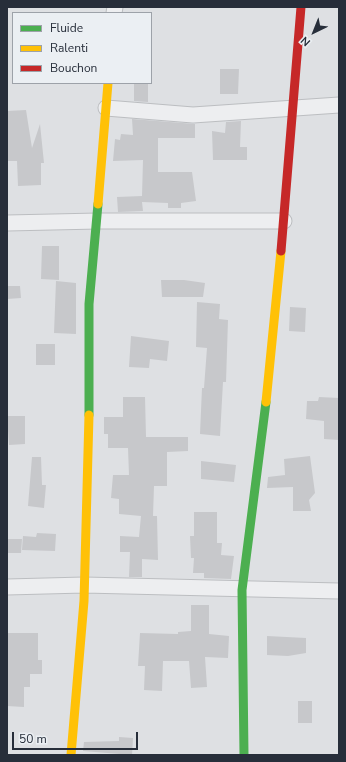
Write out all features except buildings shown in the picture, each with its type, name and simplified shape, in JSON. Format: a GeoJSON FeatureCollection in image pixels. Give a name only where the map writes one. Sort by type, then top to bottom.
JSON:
{"type":"FeatureCollection","features":[{"type":"Feature","properties":{"kind":"street"},"geometry":{"type":"LineString","coordinates":[[244,755],[242,590],[264,418],[284,221],[301,7]]}},
{"type":"Feature","properties":{"kind":"street"},"geometry":{"type":"LineString","coordinates":[[71,755],[84,585],[90,463],[89,304],[98,221],[108,84]]}},
{"type":"Feature","properties":{"kind":"street"},"geometry":{"type":"LineString","coordinates":[[106,108],[193,115],[339,105]]}},
{"type":"Feature","properties":{"kind":"street"},"geometry":{"type":"LineString","coordinates":[[7,223],[98,221],[284,221]]}},
{"type":"Feature","properties":{"kind":"street"},"geometry":{"type":"LineString","coordinates":[[7,586],[84,585],[242,590],[339,591]]}},
{"type":"Feature","properties":{"kind":"traffic: fast"},"geometry":{"type":"LineString","coordinates":[[89,415],[89,304],[98,204]]}},
{"type":"Feature","properties":{"kind":"traffic: fast"},"geometry":{"type":"LineString","coordinates":[[244,755],[242,590],[266,402]]}},
{"type":"Feature","properties":{"kind":"traffic: slow"},"geometry":{"type":"LineString","coordinates":[[98,204],[108,84]]}},
{"type":"Feature","properties":{"kind":"traffic: slow"},"geometry":{"type":"LineString","coordinates":[[266,402],[281,251]]}},
{"type":"Feature","properties":{"kind":"traffic: slow"},"geometry":{"type":"LineString","coordinates":[[71,755],[84,601],[89,415]]}},
{"type":"Feature","properties":{"kind":"traffic: jam"},"geometry":{"type":"LineString","coordinates":[[281,251],[301,7]]}}]}
